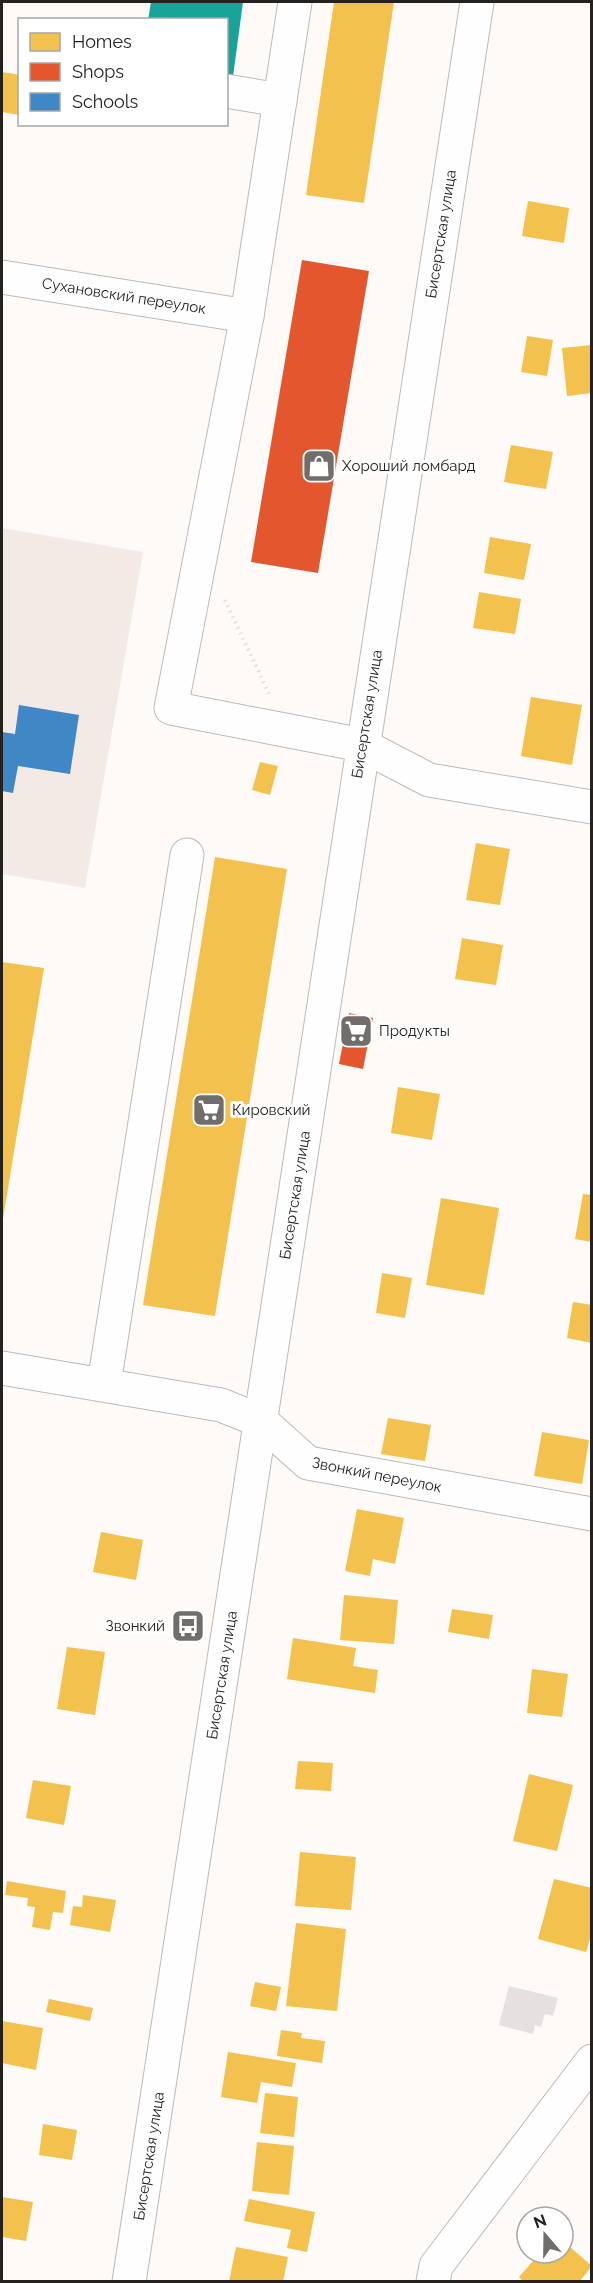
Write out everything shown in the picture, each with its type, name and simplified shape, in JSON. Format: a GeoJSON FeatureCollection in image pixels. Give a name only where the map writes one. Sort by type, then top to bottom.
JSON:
{"type":"FeatureCollection","features":[{"type":"Feature","properties":{"kind":"main road"},"geometry":{"type":"LineString","coordinates":[[295,2],[247,316],[171,708],[362,745],[429,780],[591,807]]}},
{"type":"Feature","properties":{"kind":"main road","name":"Бисертская улица"},"geometry":{"type":"LineString","coordinates":[[129,2282],[477,2]]}},
{"type":"Feature","properties":{"kind":"main road"},"geometry":{"type":"LineString","coordinates":[[228,91],[280,100]]}},
{"type":"Feature","properties":{"kind":"main road","name":"Сухановский переулок"},"geometry":{"type":"LineString","coordinates":[[2,277],[247,316]]}},
{"type":"Feature","properties":{"kind":"main road"},"geometry":{"type":"LineString","coordinates":[[104,1384],[187,855]]}},
{"type":"Feature","properties":{"kind":"main road","name":"Звонкий переулок"},"geometry":{"type":"LineString","coordinates":[[2,1368],[222,1404],[261,1421],[308,1463],[591,1514]]}},
{"type":"Feature","properties":{"kind":"main road"},"geometry":{"type":"LineString","coordinates":[[433,2282],[436,2266],[591,2061]]}},
{"type":"Feature","properties":{"kind":"path"},"geometry":{"type":"LineString","coordinates":[[202,550],[286,730]]}},
{"type":"Feature","properties":{"kind":"shaded area"},"geometry":{"type":"Polygon","coordinates":[[[2,528],[143,552],[85,888],[2,874],[2,528]]]}},
{"type":"Feature","properties":{"kind":"building: Homes"},"geometry":{"type":"Polygon","coordinates":[[[334,2],[394,2],[364,203],[306,195],[334,2]]]}},
{"type":"Feature","properties":{"kind":"building: Homes"},"geometry":{"type":"Polygon","coordinates":[[[2,72],[18,75],[18,115],[2,112],[2,72]]]}},
{"type":"Feature","properties":{"kind":"building: Homes"},"geometry":{"type":"Polygon","coordinates":[[[528,201],[569,208],[564,243],[522,236],[528,201]]]}},
{"type":"Feature","properties":{"kind":"building: Homes"},"geometry":{"type":"Polygon","coordinates":[[[527,336],[553,340],[547,376],[521,372],[527,336]]]}},
{"type":"Feature","properties":{"kind":"building: Homes"},"geometry":{"type":"Polygon","coordinates":[[[592,345],[592,393],[567,396],[562,348],[592,345]]]}},
{"type":"Feature","properties":{"kind":"building: Homes"},"geometry":{"type":"Polygon","coordinates":[[[511,445],[553,452],[546,489],[504,482],[511,445]]]}},
{"type":"Feature","properties":{"kind":"building: Homes"},"geometry":{"type":"Polygon","coordinates":[[[490,537],[531,544],[524,580],[484,573],[490,537]]]}},
{"type":"Feature","properties":{"kind":"building: Homes"},"geometry":{"type":"Polygon","coordinates":[[[479,592],[521,599],[515,634],[473,628],[479,592]]]}},
{"type":"Feature","properties":{"kind":"building: Homes"},"geometry":{"type":"Polygon","coordinates":[[[531,697],[582,705],[572,765],[521,756],[531,697]]]}},
{"type":"Feature","properties":{"kind":"building: Homes"},"geometry":{"type":"Polygon","coordinates":[[[260,762],[278,766],[270,795],[252,790],[260,762]]]}},
{"type":"Feature","properties":{"kind":"building: Homes"},"geometry":{"type":"Polygon","coordinates":[[[476,843],[510,849],[500,905],[466,900],[476,843]]]}},
{"type":"Feature","properties":{"kind":"building: Homes"},"geometry":{"type":"Polygon","coordinates":[[[215,857],[287,869],[215,1316],[143,1305],[215,857]]]}},
{"type":"Feature","properties":{"kind":"building: Homes"},"geometry":{"type":"Polygon","coordinates":[[[462,938],[503,945],[496,985],[455,979],[462,938]]]}},
{"type":"Feature","properties":{"kind":"building: Homes"},"geometry":{"type":"Polygon","coordinates":[[[2,962],[44,968],[3,1219],[2,1219],[2,962]]]}},
{"type":"Feature","properties":{"kind":"building: Homes"},"geometry":{"type":"Polygon","coordinates":[[[398,1087],[440,1094],[432,1140],[391,1133],[398,1087]]]}},
{"type":"Feature","properties":{"kind":"building: Homes"},"geometry":{"type":"Polygon","coordinates":[[[583,1194],[592,1195],[592,1242],[575,1239],[583,1194]]]}},
{"type":"Feature","properties":{"kind":"building: Homes"},"geometry":{"type":"Polygon","coordinates":[[[441,1198],[499,1208],[484,1295],[426,1285],[441,1198]]]}},
{"type":"Feature","properties":{"kind":"building: Homes"},"geometry":{"type":"Polygon","coordinates":[[[382,1273],[412,1278],[405,1318],[376,1313],[382,1273]]]}},
{"type":"Feature","properties":{"kind":"building: Homes"},"geometry":{"type":"Polygon","coordinates":[[[573,1302],[592,1305],[592,1343],[567,1338],[573,1302]]]}},
{"type":"Feature","properties":{"kind":"building: Homes"},"geometry":{"type":"Polygon","coordinates":[[[388,1418],[431,1425],[425,1461],[381,1454],[388,1418]]]}},
{"type":"Feature","properties":{"kind":"building: Homes"},"geometry":{"type":"Polygon","coordinates":[[[542,1432],[589,1440],[582,1484],[534,1476],[542,1432]]]}},
{"type":"Feature","properties":{"kind":"building: Homes"},"geometry":{"type":"Polygon","coordinates":[[[357,1509],[404,1518],[395,1564],[373,1559],[370,1576],[345,1571],[357,1509]]]}},
{"type":"Feature","properties":{"kind":"building: Homes"},"geometry":{"type":"Polygon","coordinates":[[[101,1532],[143,1540],[136,1580],[93,1572],[101,1532]]]}},
{"type":"Feature","properties":{"kind":"building: Homes"},"geometry":{"type":"Polygon","coordinates":[[[344,1595],[398,1600],[394,1644],[340,1640],[344,1595]]]}},
{"type":"Feature","properties":{"kind":"building: Homes"},"geometry":{"type":"Polygon","coordinates":[[[452,1609],[493,1615],[489,1639],[448,1632],[452,1609]]]}},
{"type":"Feature","properties":{"kind":"building: Homes"},"geometry":{"type":"Polygon","coordinates":[[[293,1638],[356,1648],[353,1666],[378,1670],[375,1693],[287,1679],[293,1638]]]}},
{"type":"Feature","properties":{"kind":"building: Homes"},"geometry":{"type":"Polygon","coordinates":[[[67,1647],[105,1652],[95,1715],[57,1709],[67,1647]]]}},
{"type":"Feature","properties":{"kind":"building: Homes"},"geometry":{"type":"Polygon","coordinates":[[[532,1669],[568,1674],[562,1717],[527,1713],[532,1669]]]}},
{"type":"Feature","properties":{"kind":"building: Homes"},"geometry":{"type":"Polygon","coordinates":[[[298,1761],[333,1763],[331,1791],[295,1789],[298,1761]]]}},
{"type":"Feature","properties":{"kind":"building: Homes"},"geometry":{"type":"Polygon","coordinates":[[[529,1774],[573,1785],[557,1851],[513,1841],[529,1774]]]}},
{"type":"Feature","properties":{"kind":"building: Homes"},"geometry":{"type":"Polygon","coordinates":[[[33,1780],[71,1786],[64,1825],[26,1818],[33,1780]]]}},
{"type":"Feature","properties":{"kind":"building: Homes"},"geometry":{"type":"Polygon","coordinates":[[[300,1852],[356,1857],[351,1910],[295,1906],[300,1852]]]}},
{"type":"Feature","properties":{"kind":"building: Homes"},"geometry":{"type":"Polygon","coordinates":[[[554,1879],[592,1888],[592,1932],[586,1952],[538,1939],[554,1879]]]}},
{"type":"Feature","properties":{"kind":"building: Homes"},"geometry":{"type":"Polygon","coordinates":[[[7,1881],[66,1891],[63,1913],[53,1912],[50,1930],[32,1927],[35,1907],[27,1906],[28,1898],[5,1895],[7,1881]]]}},
{"type":"Feature","properties":{"kind":"building: Homes"},"geometry":{"type":"Polygon","coordinates":[[[83,1895],[116,1900],[110,1932],[70,1925],[73,1906],[82,1907],[83,1895]]]}},
{"type":"Feature","properties":{"kind":"building: Homes"},"geometry":{"type":"Polygon","coordinates":[[[296,1923],[346,1929],[337,2011],[286,2006],[296,1923]]]}},
{"type":"Feature","properties":{"kind":"building: Homes"},"geometry":{"type":"Polygon","coordinates":[[[255,1982],[281,1987],[276,2011],[250,2006],[255,1982]]]}},
{"type":"Feature","properties":{"kind":"building: Homes"},"geometry":{"type":"Polygon","coordinates":[[[49,1999],[93,2008],[90,2021],[46,2012],[49,1999]]]}},
{"type":"Feature","properties":{"kind":"building: Homes"},"geometry":{"type":"Polygon","coordinates":[[[2,2021],[43,2028],[36,2070],[2,2063],[2,2021]]]}},
{"type":"Feature","properties":{"kind":"building: Homes"},"geometry":{"type":"Polygon","coordinates":[[[281,2030],[302,2033],[301,2038],[325,2041],[322,2063],[277,2056],[281,2030]]]}},
{"type":"Feature","properties":{"kind":"building: Homes"},"geometry":{"type":"Polygon","coordinates":[[[228,2052],[296,2063],[292,2087],[261,2082],[257,2103],[221,2097],[228,2052]]]}},
{"type":"Feature","properties":{"kind":"building: Homes"},"geometry":{"type":"Polygon","coordinates":[[[265,2093],[298,2097],[294,2137],[260,2133],[265,2093]]]}},
{"type":"Feature","properties":{"kind":"building: Homes"},"geometry":{"type":"Polygon","coordinates":[[[43,2124],[77,2130],[72,2160],[39,2155],[43,2124]]]}},
{"type":"Feature","properties":{"kind":"building: Homes"},"geometry":{"type":"Polygon","coordinates":[[[257,2142],[294,2146],[289,2195],[252,2191],[257,2142]]]}},
{"type":"Feature","properties":{"kind":"building: Homes"},"geometry":{"type":"Polygon","coordinates":[[[2,2197],[33,2202],[26,2241],[2,2237],[2,2197]]]}},
{"type":"Feature","properties":{"kind":"building: Homes"},"geometry":{"type":"Polygon","coordinates":[[[249,2199],[315,2212],[307,2252],[287,2248],[291,2230],[244,2221],[249,2199]]]}},
{"type":"Feature","properties":{"kind":"building: Homes"},"geometry":{"type":"Polygon","coordinates":[[[236,2247],[288,2257],[283,2282],[229,2282],[236,2247]]]}},
{"type":"Feature","properties":{"kind":"building: Homes"},"geometry":{"type":"Polygon","coordinates":[[[575,2251],[592,2266],[579,2282],[524,2282],[519,2277],[530,2265],[575,2265],[575,2251]]]}},
{"type":"Feature","properties":{"kind":"building: Shops"},"geometry":{"type":"Polygon","coordinates":[[[302,260],[369,271],[318,573],[251,562],[302,260]]]}},
{"type":"Feature","properties":{"kind":"building: Shops"},"geometry":{"type":"Polygon","coordinates":[[[349,1013],[373,1018],[363,1069],[339,1064],[349,1013]]]}},
{"type":"Feature","properties":{"kind":"building: Schools"},"geometry":{"type":"Polygon","coordinates":[[[19,705],[79,715],[70,774],[18,766],[13,793],[2,791],[2,732],[15,734],[19,705]]]}},
{"type":"Feature","properties":{"kind":"building: Public"},"geometry":{"type":"Polygon","coordinates":[[[151,2],[243,2],[232,84],[228,83],[228,18],[148,18],[151,2]]]}},
{"type":"Feature","properties":{"kind":"building: Other"},"geometry":{"type":"Polygon","coordinates":[[[509,1986],[558,1998],[553,2016],[545,2014],[541,2027],[535,2025],[533,2034],[499,2025],[509,1986]]]}},
{"type":"Feature","properties":{"kind":"place","name":"Хороший ломбард"},"geometry":{"type":"Point","coordinates":[319,466]}},
{"type":"Feature","properties":{"kind":"place","name":"Продукты"},"geometry":{"type":"Point","coordinates":[356,1031]}},
{"type":"Feature","properties":{"kind":"place","name":"Кировский"},"geometry":{"type":"Point","coordinates":[209,1110]}},
{"type":"Feature","properties":{"kind":"place","name":"Звонкий"},"geometry":{"type":"Point","coordinates":[188,1626]}}]}
